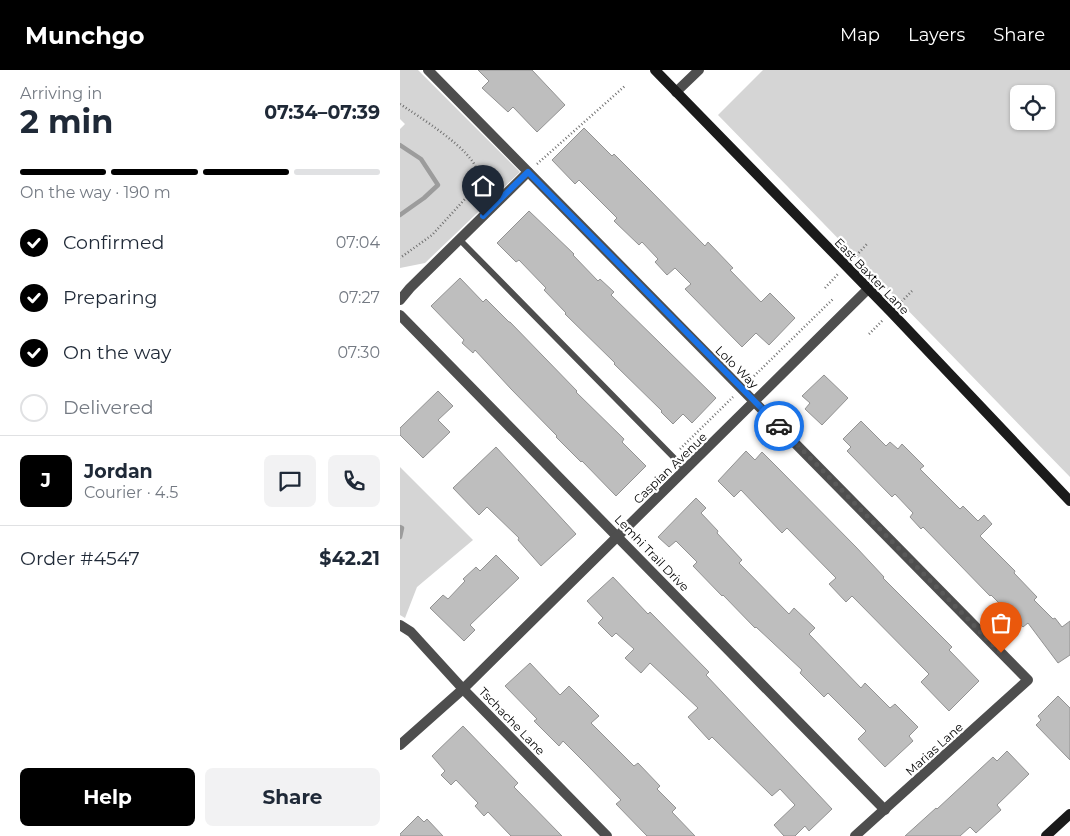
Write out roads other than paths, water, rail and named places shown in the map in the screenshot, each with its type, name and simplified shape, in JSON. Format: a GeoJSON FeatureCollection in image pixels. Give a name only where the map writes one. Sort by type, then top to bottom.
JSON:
{"type":"FeatureCollection","features":[{"type":"Feature","properties":{"kind":"main road","name":"East Baxter Lane"},"geometry":{"type":"LineString","coordinates":[[655,70],[1070,500]]}},
{"type":"Feature","properties":{"kind":"main road"},"geometry":{"type":"LineString","coordinates":[[1046,836],[1070,814]]}},
{"type":"Feature","properties":{"kind":"street","name":"Lolo Way"},"geometry":{"type":"LineString","coordinates":[[428,70],[1028,680]]}},
{"type":"Feature","properties":{"kind":"street"},"geometry":{"type":"LineString","coordinates":[[676,92],[699,70]]}},
{"type":"Feature","properties":{"kind":"street"},"geometry":{"type":"LineString","coordinates":[[400,300],[528,172]]}},
{"type":"Feature","properties":{"kind":"street","name":"Caspian Avenue"},"geometry":{"type":"LineString","coordinates":[[400,745],[463,689],[868,290]]}},
{"type":"Feature","properties":{"kind":"street","name":"Lemhi Trail Drive"},"geometry":{"type":"LineString","coordinates":[[400,315],[885,810]]}},
{"type":"Feature","properties":{"kind":"street","name":"Tschache Lane"},"geometry":{"type":"LineString","coordinates":[[400,625],[411,632],[463,689],[607,836]]}},
{"type":"Feature","properties":{"kind":"street","name":"Marias Lane"},"geometry":{"type":"LineString","coordinates":[[855,836],[1028,680]]}},
{"type":"Feature","properties":{"kind":"lane"},"geometry":{"type":"LineString","coordinates":[[460,240],[686,470]]}},
{"type":"Feature","properties":{"kind":"waterway"},"geometry":{"type":"LineString","coordinates":[[400,145],[421,159],[438,185],[424,198],[400,215]]}},
{"type":"Feature","properties":{"kind":"waterway"},"geometry":{"type":"LineString","coordinates":[[400,527],[402,528],[400,537]]}}]}
